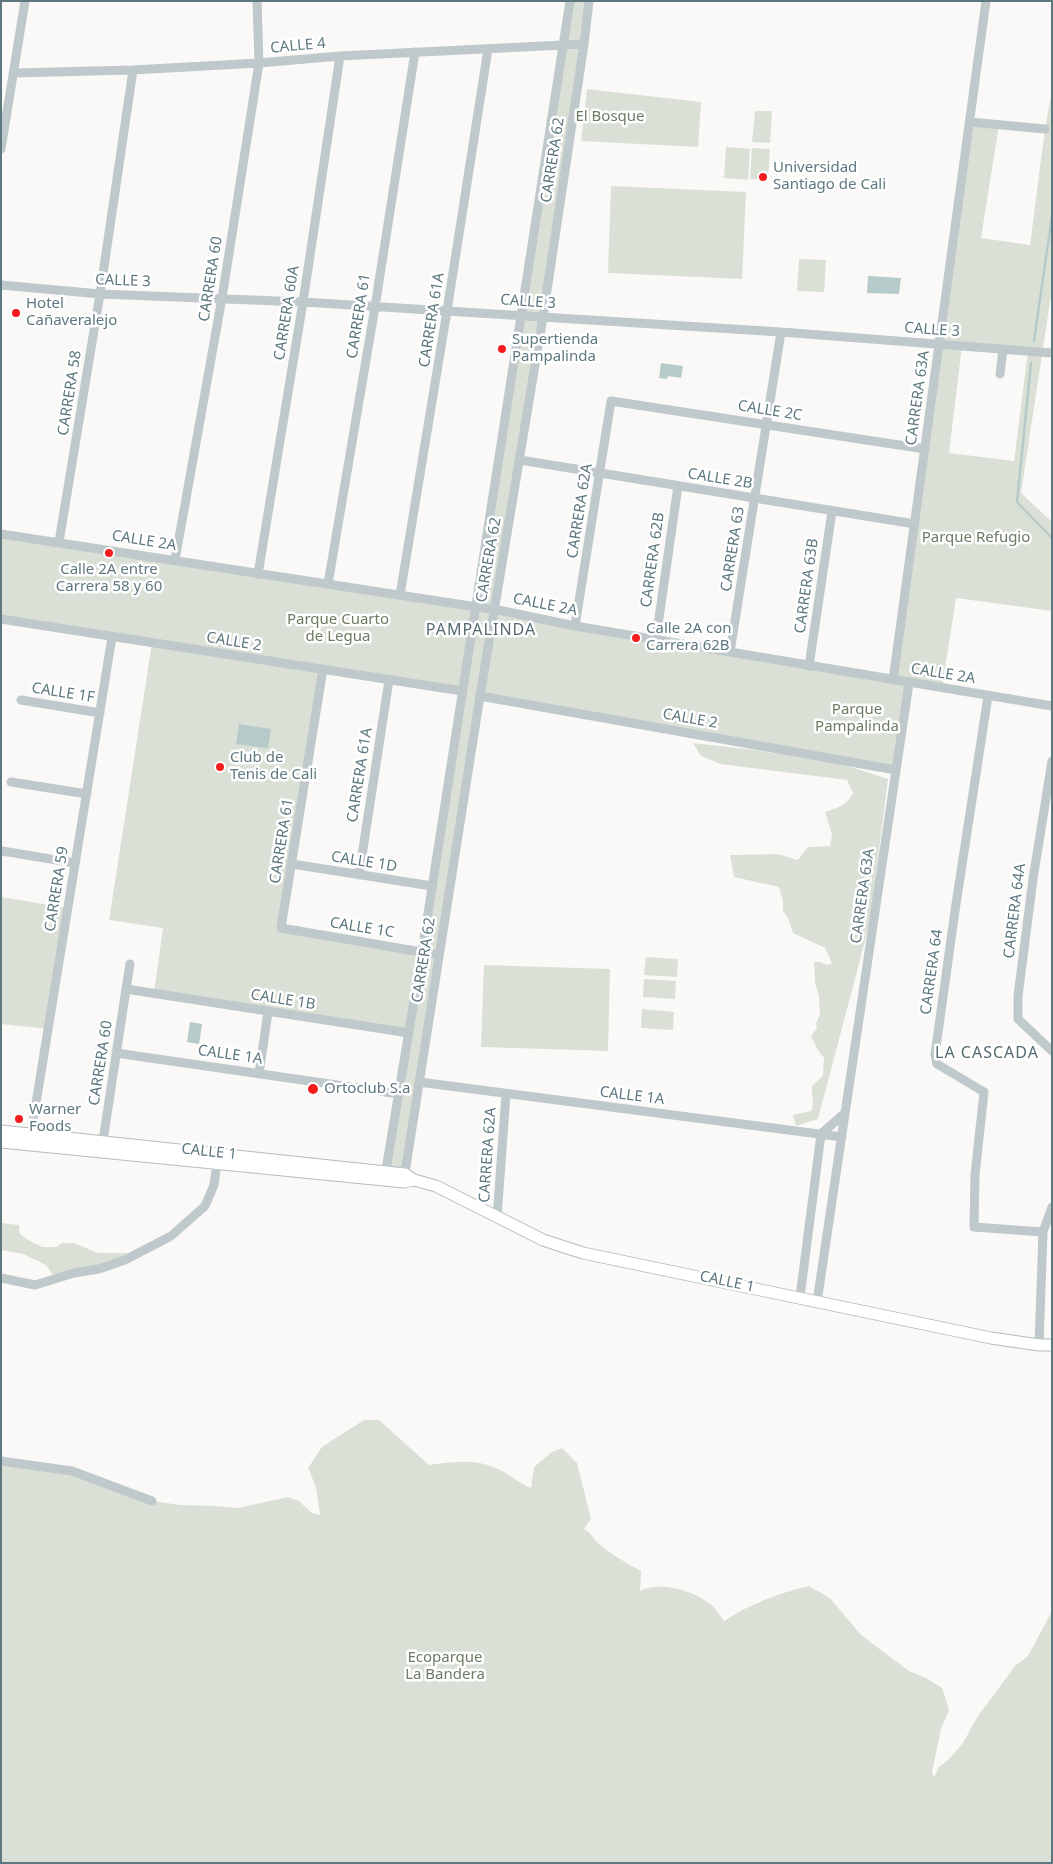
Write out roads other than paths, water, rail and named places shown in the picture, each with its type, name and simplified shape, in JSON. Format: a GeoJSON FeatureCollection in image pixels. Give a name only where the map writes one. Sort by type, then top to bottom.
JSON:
{"type":"FeatureCollection","features":[{"type":"Feature","properties":{"kind":"main road","name":"CALLE 1"},"geometry":{"type":"LineString","coordinates":[[1,1132],[30,1140],[218,1163],[385,1175]]}},
{"type":"Feature","properties":{"kind":"main road","name":"CALLE 1"},"geometry":{"type":"LineString","coordinates":[[1,1142],[30,1140],[103,1141],[407,1178],[436,1186],[543,1240],[583,1252],[991,1338],[1052,1345]]}},
{"type":"Feature","properties":{"kind":"street"},"geometry":{"type":"LineString","coordinates":[[1,149],[25,1]]}},
{"type":"Feature","properties":{"kind":"street","name":"CARRERA 60"},"geometry":{"type":"LineString","coordinates":[[175,560],[222,298],[259,63],[257,1]]}},
{"type":"Feature","properties":{"kind":"street","name":"CARRERA 62"},"geometry":{"type":"LineString","coordinates":[[385,1175],[422,952],[570,1]]}},
{"type":"Feature","properties":{"kind":"street","name":"CARRERA 62"},"geometry":{"type":"LineString","coordinates":[[407,1178],[419,1082],[464,796],[543,317],[589,1]]}},
{"type":"Feature","properties":{"kind":"street","name":"CARRERA 63A"},"geometry":{"type":"LineString","coordinates":[[893,680],[986,1]]}},
{"type":"Feature","properties":{"kind":"street","name":"CALLE 4"},"geometry":{"type":"LineString","coordinates":[[14,73],[133,70],[259,63],[340,56],[584,44]]}},
{"type":"Feature","properties":{"kind":"street","name":"CARRERA 61A"},"geometry":{"type":"LineString","coordinates":[[400,595],[448,311],[488,49]]}},
{"type":"Feature","properties":{"kind":"street","name":"CARRERA 61"},"geometry":{"type":"LineString","coordinates":[[328,584],[375,308],[415,52]]}},
{"type":"Feature","properties":{"kind":"street","name":"CARRERA 60A"},"geometry":{"type":"LineString","coordinates":[[258,574],[303,302],[340,56]]}},
{"type":"Feature","properties":{"kind":"street","name":"CARRERA 58"},"geometry":{"type":"LineString","coordinates":[[59,542],[100,294],[133,70]]}},
{"type":"Feature","properties":{"kind":"street"},"geometry":{"type":"LineString","coordinates":[[970,122],[1045,130]]}},
{"type":"Feature","properties":{"kind":"street","name":"CALLE 3"},"geometry":{"type":"LineString","coordinates":[[1,285],[100,294],[303,302],[375,308],[522,315],[781,332],[1052,353]]}},
{"type":"Feature","properties":{"kind":"street","name":"CARRERA 63"},"geometry":{"type":"LineString","coordinates":[[730,652],[781,332]]}},
{"type":"Feature","properties":{"kind":"street"},"geometry":{"type":"LineString","coordinates":[[1000,374],[1003,349]]}},
{"type":"Feature","properties":{"kind":"street","name":"CALLE 2C"},"geometry":{"type":"LineString","coordinates":[[611,401],[925,449]]}},
{"type":"Feature","properties":{"kind":"street","name":"CARRERA 62A"},"geometry":{"type":"LineString","coordinates":[[575,626],[611,401]]}},
{"type":"Feature","properties":{"kind":"street","name":"CALLE 2B"},"geometry":{"type":"LineString","coordinates":[[520,460],[915,524]]}},
{"type":"Feature","properties":{"kind":"street","name":"CARRERA 62B"},"geometry":{"type":"LineString","coordinates":[[656,639],[678,486]]}},
{"type":"Feature","properties":{"kind":"street","name":"CARRERA 63B"},"geometry":{"type":"LineString","coordinates":[[809,666],[832,511]]}},
{"type":"Feature","properties":{"kind":"street","name":"CALLE 2A"},"geometry":{"type":"LineString","coordinates":[[1,534],[476,607],[575,626],[1052,706]]}},
{"type":"Feature","properties":{"kind":"street","name":"CALLE 2"},"geometry":{"type":"LineString","coordinates":[[1,620],[462,691]]}},
{"type":"Feature","properties":{"kind":"street","name":"CARRERA 59"},"geometry":{"type":"LineString","coordinates":[[30,1140],[112,637]]}},
{"type":"Feature","properties":{"kind":"street","name":"CARRERA 61"},"geometry":{"type":"LineString","coordinates":[[281,928],[323,670]]}},
{"type":"Feature","properties":{"kind":"street","name":"CARRERA 61A"},"geometry":{"type":"LineString","coordinates":[[359,875],[389,680]]}},
{"type":"Feature","properties":{"kind":"street","name":"CARRERA 63A"},"geometry":{"type":"LineString","coordinates":[[817,1302],[909,683]]}},
{"type":"Feature","properties":{"kind":"street","name":"CALLE 2"},"geometry":{"type":"LineString","coordinates":[[480,696],[896,770]]}},
{"type":"Feature","properties":{"kind":"street","name":"CARRERA 64"},"geometry":{"type":"LineString","coordinates":[[988,696],[935,1054],[937,1064],[984,1092],[975,1175],[974,1227],[1043,1232]]}},
{"type":"Feature","properties":{"kind":"street","name":"CALLE 1F"},"geometry":{"type":"LineString","coordinates":[[21,700],[100,713]]}},
{"type":"Feature","properties":{"kind":"street","name":"CARRERA 64A"},"geometry":{"type":"LineString","coordinates":[[1052,761],[1032,880],[1018,996],[1018,1019],[1052,1051]]}},
{"type":"Feature","properties":{"kind":"street"},"geometry":{"type":"LineString","coordinates":[[11,782],[86,794]]}},
{"type":"Feature","properties":{"kind":"street"},"geometry":{"type":"LineString","coordinates":[[446,793],[464,796]]}},
{"type":"Feature","properties":{"kind":"street"},"geometry":{"type":"LineString","coordinates":[[2,851],[76,863]]}},
{"type":"Feature","properties":{"kind":"street","name":"CALLE 1D"},"geometry":{"type":"LineString","coordinates":[[292,864],[432,886]]}},
{"type":"Feature","properties":{"kind":"street","name":"CALLE 1C"},"geometry":{"type":"LineString","coordinates":[[281,928],[439,955]]}},
{"type":"Feature","properties":{"kind":"street","name":"CARRERA 60"},"geometry":{"type":"LineString","coordinates":[[103,1141],[130,964]]}},
{"type":"Feature","properties":{"kind":"street","name":"CALLE 1B"},"geometry":{"type":"LineString","coordinates":[[126,989],[409,1033]]}},
{"type":"Feature","properties":{"kind":"street"},"geometry":{"type":"LineString","coordinates":[[259,1074],[268,1012]]}},
{"type":"Feature","properties":{"kind":"street","name":"CALLE 1A"},"geometry":{"type":"LineString","coordinates":[[116,1053],[399,1094]]}},
{"type":"Feature","properties":{"kind":"street","name":"CALLE 1A"},"geometry":{"type":"LineString","coordinates":[[419,1082],[842,1137]]}},
{"type":"Feature","properties":{"kind":"street","name":"CARRERA 62A"},"geometry":{"type":"LineString","coordinates":[[497,1218],[506,1094]]}},
{"type":"Feature","properties":{"kind":"street"},"geometry":{"type":"LineString","coordinates":[[800,1297],[821,1134],[845,1113]]}},
{"type":"Feature","properties":{"kind":"street"},"geometry":{"type":"LineString","coordinates":[[1,1278],[35,1285],[74,1273],[99,1269],[125,1260],[170,1236],[205,1206],[214,1185],[218,1163]]}},
{"type":"Feature","properties":{"kind":"street"},"geometry":{"type":"LineString","coordinates":[[1039,1345],[1043,1232],[1052,1208]]}},
{"type":"Feature","properties":{"kind":"street"},"geometry":{"type":"LineString","coordinates":[[1,1461],[72,1471],[152,1501]]}},
{"type":"Feature","properties":{"kind":"waterway"},"geometry":{"type":"LineString","coordinates":[[1034,341],[1052,216]]}},
{"type":"Feature","properties":{"kind":"waterway"},"geometry":{"type":"LineString","coordinates":[[1031,363],[1017,502],[1052,538]]}},
{"type":"Feature","properties":{"kind":"place","name":"Universidad Santiago de Cali"},"geometry":{"type":"Point","coordinates":[763,177]}},
{"type":"Feature","properties":{"kind":"place","name":"Hotel Cañaveralejo"},"geometry":{"type":"Point","coordinates":[16,313]}},
{"type":"Feature","properties":{"kind":"place","name":"Supertienda Pampalinda"},"geometry":{"type":"Point","coordinates":[502,349]}},
{"type":"Feature","properties":{"kind":"place","name":"Calle 2A entre Carrera 58 y 60"},"geometry":{"type":"Point","coordinates":[109,553]}},
{"type":"Feature","properties":{"kind":"place","name":"Calle 2A con Carrera 62B"},"geometry":{"type":"Point","coordinates":[636,638]}},
{"type":"Feature","properties":{"kind":"place","name":"Club de Tenis de Cali"},"geometry":{"type":"Point","coordinates":[220,767]}},
{"type":"Feature","properties":{"kind":"place","name":"Ortoclub S.a"},"geometry":{"type":"Point","coordinates":[313,1089]}},
{"type":"Feature","properties":{"kind":"place","name":"Warner Foods"},"geometry":{"type":"Point","coordinates":[19,1119]}},
{"type":"Feature","properties":{"kind":"district","name":"PAMPALINDA"},"geometry":{"type":"Point","coordinates":[481,630]}},
{"type":"Feature","properties":{"kind":"district","name":"LA CASCADA"},"geometry":{"type":"Point","coordinates":[987,1053]}},
{"type":"Feature","properties":{"kind":"park label","name":"El Bosque"},"geometry":{"type":"Point","coordinates":[610,117]}},
{"type":"Feature","properties":{"kind":"park label","name":"Parque Refugio"},"geometry":{"type":"Point","coordinates":[976,538]}},
{"type":"Feature","properties":{"kind":"park label","name":"Parque Cuarto de Legua"},"geometry":{"type":"Point","coordinates":[338,628]}},
{"type":"Feature","properties":{"kind":"park label","name":"Parque Pampalinda"},"geometry":{"type":"Point","coordinates":[857,718]}},
{"type":"Feature","properties":{"kind":"park label","name":"Ecoparque La Bandera"},"geometry":{"type":"Point","coordinates":[445,1666]}}]}
